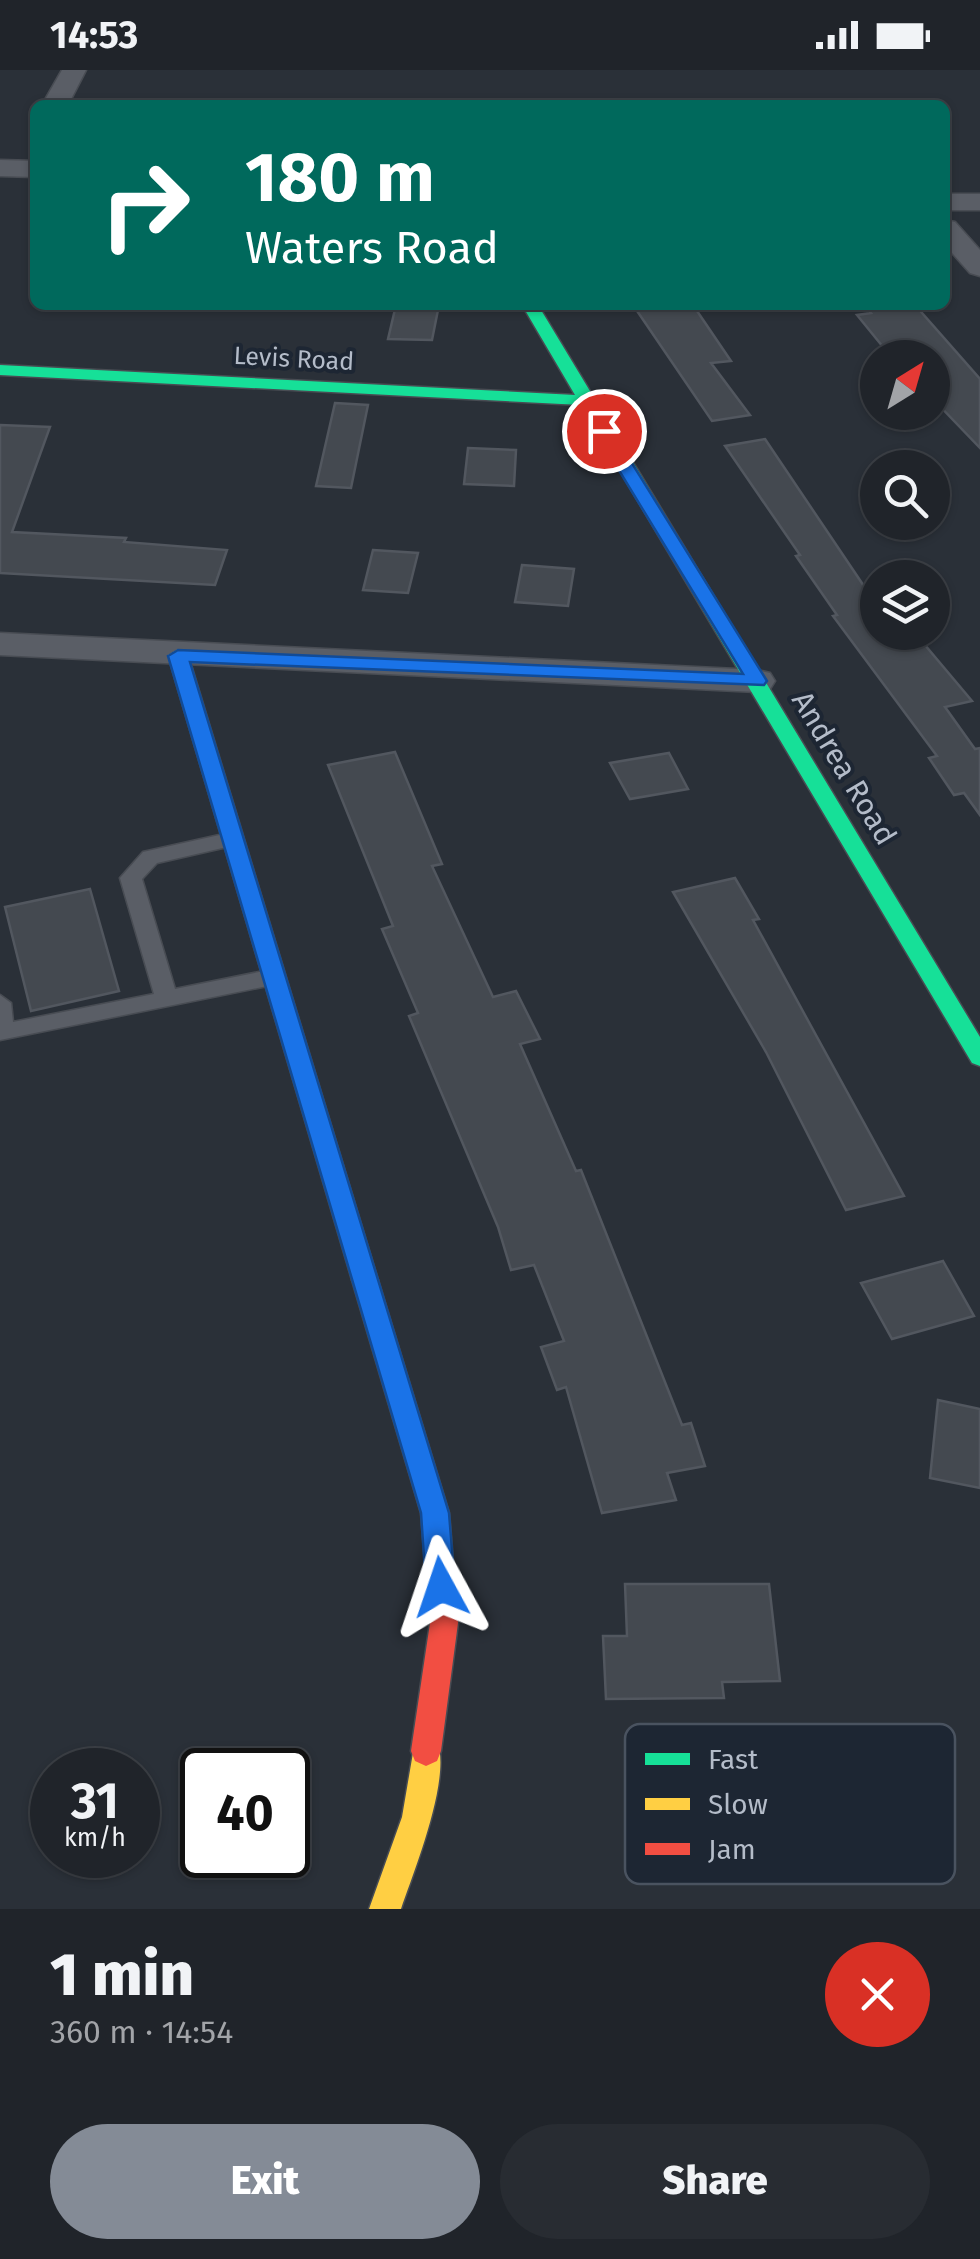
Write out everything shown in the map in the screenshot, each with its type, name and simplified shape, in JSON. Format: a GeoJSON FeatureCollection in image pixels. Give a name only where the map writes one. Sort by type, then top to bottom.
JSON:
{"type":"FeatureCollection","features":[{"type":"Feature","properties":{"kind":"street"},"geometry":{"type":"LineString","coordinates":[[58,100],[74,70]]}},
{"type":"Feature","properties":{"kind":"street"},"geometry":{"type":"LineString","coordinates":[[950,202],[980,202]]}},
{"type":"Feature","properties":{"kind":"street"},"geometry":{"type":"LineString","coordinates":[[950,234],[980,267]]}},
{"type":"Feature","properties":{"kind":"street","name":"Andrea Road"},"geometry":{"type":"LineString","coordinates":[[533,310],[980,1058]]}},
{"type":"Feature","properties":{"kind":"street","name":"Levis Road"},"geometry":{"type":"LineString","coordinates":[[0,370],[584,400]]}},
{"type":"Feature","properties":{"kind":"street"},"geometry":{"type":"LineString","coordinates":[[0,644],[178,656],[757,681]]}},
{"type":"Feature","properties":{"kind":"street"},"geometry":{"type":"LineString","coordinates":[[178,656],[435,1513],[444,1624],[417,1817],[385,1909]]}},
{"type":"Feature","properties":{"kind":"lane"},"geometry":{"type":"LineString","coordinates":[[166,999],[131,878],[150,857],[233,840]]}},
{"type":"Feature","properties":{"kind":"lane"},"geometry":{"type":"LineString","coordinates":[[0,1004],[3,1033],[274,977]]}},
{"type":"Feature","properties":{"kind":"building"},"geometry":{"type":"Polygon","coordinates":[[[395,310],[438,310],[432,340],[388,339],[395,310]]]}},
{"type":"Feature","properties":{"kind":"building"},"geometry":{"type":"Polygon","coordinates":[[[636,310],[696,310],[731,361],[711,363],[750,415],[712,421],[636,310]]]}},
{"type":"Feature","properties":{"kind":"building"},"geometry":{"type":"Polygon","coordinates":[[[869,310],[919,310],[946,340],[877,340],[857,315],[871,313],[869,310]]]}},
{"type":"Feature","properties":{"kind":"building"},"geometry":{"type":"Polygon","coordinates":[[[950,345],[980,379],[980,448],[950,417],[950,345]]]}},
{"type":"Feature","properties":{"kind":"building"},"geometry":{"type":"Polygon","coordinates":[[[335,403],[368,405],[351,488],[316,486],[335,403]]]}},
{"type":"Feature","properties":{"kind":"building"},"geometry":{"type":"Polygon","coordinates":[[[0,425],[50,427],[12,532],[126,538],[124,542],[227,550],[215,585],[0,573],[0,425]]]}},
{"type":"Feature","properties":{"kind":"building"},"geometry":{"type":"Polygon","coordinates":[[[765,439],[860,580],[860,650],[929,650],[972,701],[945,707],[975,749],[980,748],[980,815],[964,793],[954,795],[929,758],[937,756],[833,616],[837,615],[796,556],[800,555],[725,446],[765,439]]]}},
{"type":"Feature","properties":{"kind":"building"},"geometry":{"type":"Polygon","coordinates":[[[468,448],[516,450],[514,486],[464,484],[468,448]]]}},
{"type":"Feature","properties":{"kind":"building"},"geometry":{"type":"Polygon","coordinates":[[[373,550],[418,553],[408,593],[363,590],[373,550]]]}},
{"type":"Feature","properties":{"kind":"building"},"geometry":{"type":"Polygon","coordinates":[[[522,565],[574,569],[568,606],[515,602],[522,565]]]}},
{"type":"Feature","properties":{"kind":"building"},"geometry":{"type":"Polygon","coordinates":[[[395,752],[442,864],[432,866],[493,997],[516,991],[540,1039],[520,1044],[576,1171],[581,1170],[682,1425],[691,1423],[705,1466],[667,1473],[676,1500],[602,1513],[566,1387],[557,1390],[541,1347],[564,1341],[534,1265],[511,1270],[498,1227],[409,1016],[418,1013],[382,929],[393,926],[328,765],[395,752]]]}},
{"type":"Feature","properties":{"kind":"building"},"geometry":{"type":"Polygon","coordinates":[[[669,753],[688,789],[630,799],[610,763],[669,753]]]}},
{"type":"Feature","properties":{"kind":"building"},"geometry":{"type":"Polygon","coordinates":[[[735,878],[759,919],[753,920],[904,1196],[846,1210],[766,1052],[673,892],[735,878]]]}},
{"type":"Feature","properties":{"kind":"building"},"geometry":{"type":"Polygon","coordinates":[[[90,889],[119,991],[31,1011],[5,907],[90,889]]]}},
{"type":"Feature","properties":{"kind":"building"},"geometry":{"type":"Polygon","coordinates":[[[943,1261],[974,1316],[892,1339],[861,1283],[943,1261]]]}},
{"type":"Feature","properties":{"kind":"building"},"geometry":{"type":"Polygon","coordinates":[[[938,1400],[980,1409],[980,1488],[930,1478],[938,1400]]]}},
{"type":"Feature","properties":{"kind":"building"},"geometry":{"type":"Polygon","coordinates":[[[625,1584],[769,1584],[780,1681],[722,1682],[724,1698],[606,1699],[603,1636],[627,1636],[625,1584]]]}},
{"type":"Feature","properties":{"kind":"traffic: fast"},"geometry":{"type":"LineString","coordinates":[[533,310],[980,1057]]}},
{"type":"Feature","properties":{"kind":"traffic: fast"},"geometry":{"type":"LineString","coordinates":[[0,370],[584,400]]}},
{"type":"Feature","properties":{"kind":"traffic: slow"},"geometry":{"type":"LineString","coordinates":[[178,655],[365,1280]]}},
{"type":"Feature","properties":{"kind":"traffic: slow"},"geometry":{"type":"LineString","coordinates":[[385,1909],[417,1817],[426,1751]]}},
{"type":"Feature","properties":{"kind":"traffic: jam"},"geometry":{"type":"LineString","coordinates":[[365,1280],[435,1513],[444,1623],[426,1751]]}},
{"type":"Feature","properties":{"kind":"route"},"geometry":{"type":"LineString","coordinates":[[441,1587],[435,1513],[178,656],[757,681],[604,431]]}}]}
